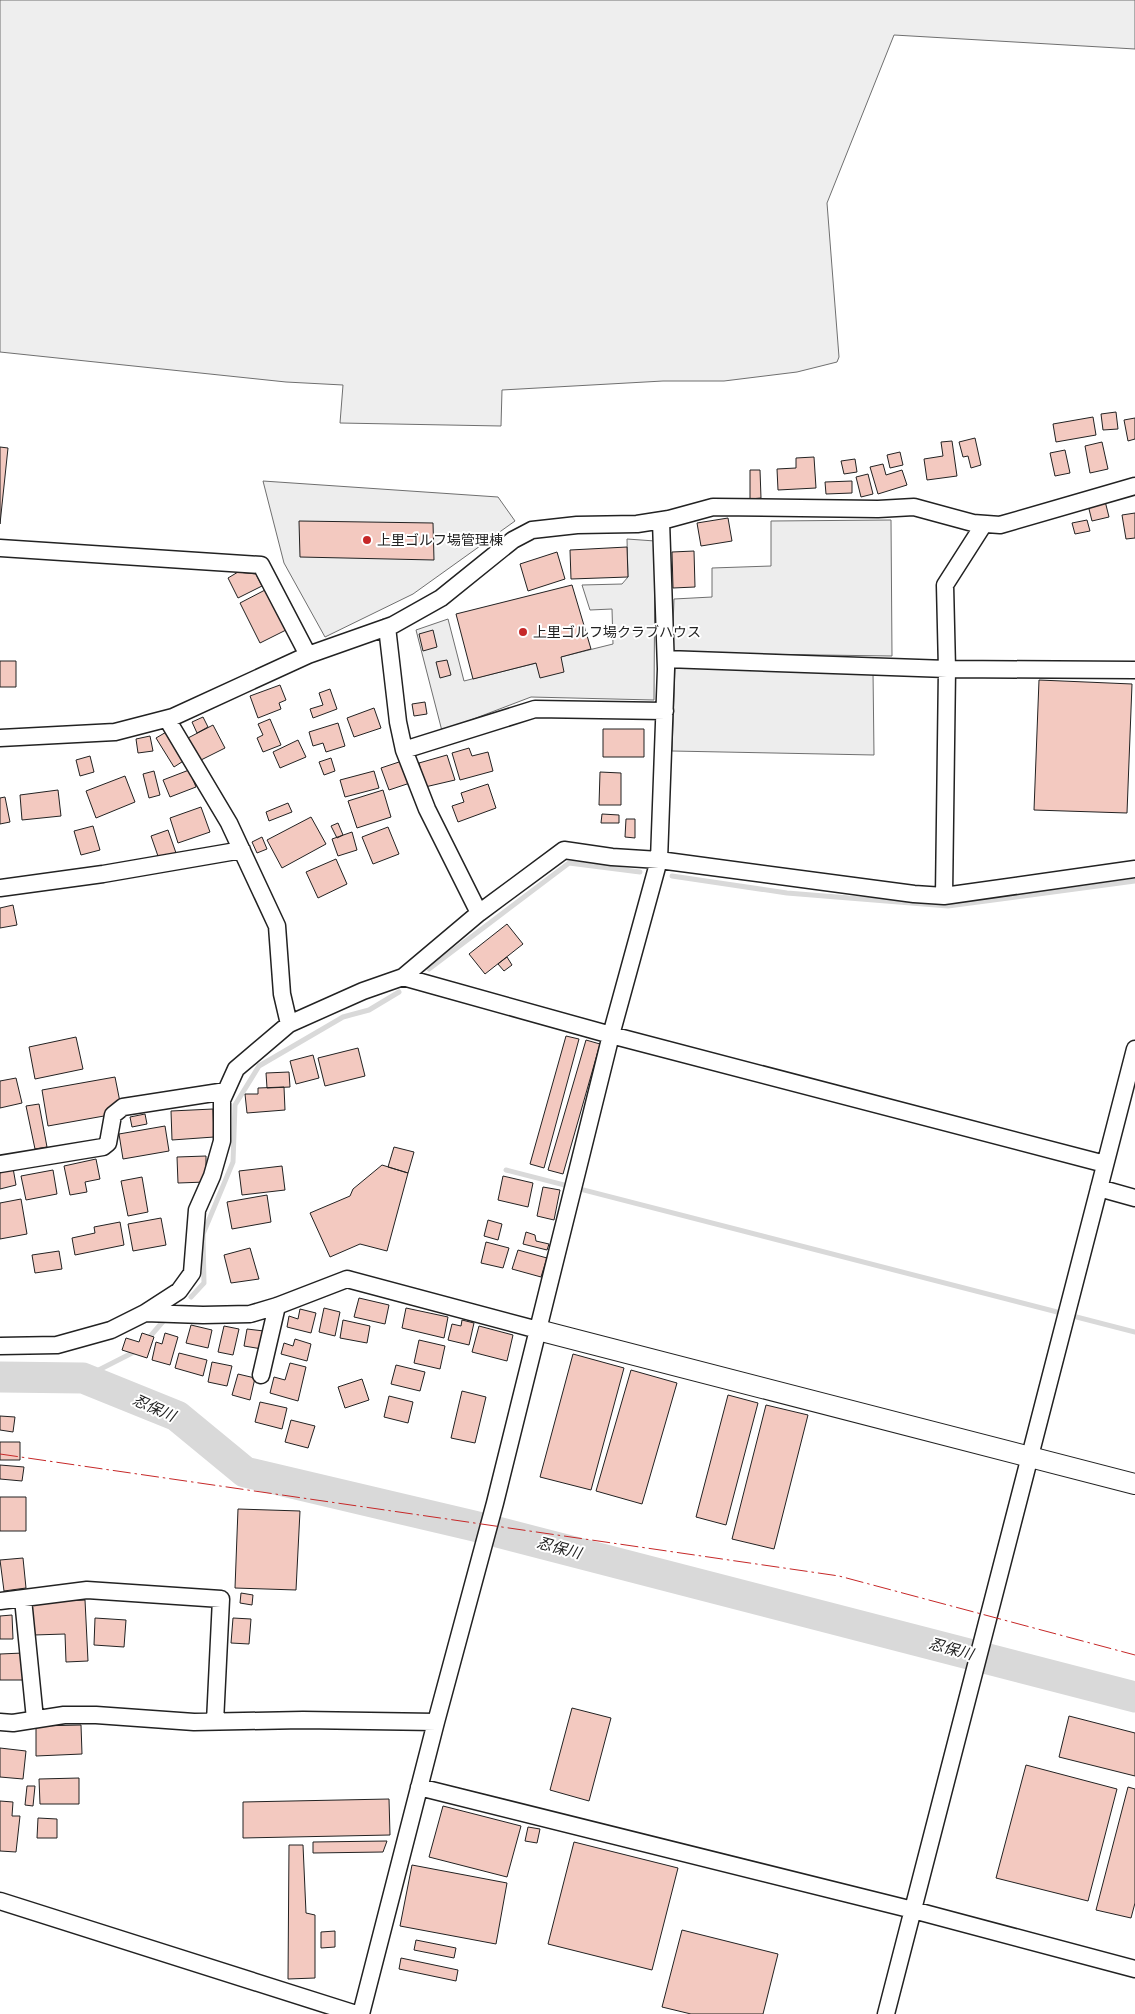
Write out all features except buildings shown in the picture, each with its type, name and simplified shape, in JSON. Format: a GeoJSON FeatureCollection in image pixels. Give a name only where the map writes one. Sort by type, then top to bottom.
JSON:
{"type":"FeatureCollection","features":[{"type":"Feature","properties":{"kind":"street"},"geometry":{"type":"LineString","coordinates":[[0,738],[115,732],[167,719],[308,655],[386,627],[442,598],[513,540],[532,530],[577,525],[637,524],[713,507],[868,509],[914,507],[973,523],[1000,524],[1135,486]]}},
{"type":"Feature","properties":{"kind":"street"},"geometry":{"type":"LineString","coordinates":[[361,2014],[436,1722],[495,1503],[611,1035],[659,860],[666,659],[661,520]]}},
{"type":"Feature","properties":{"kind":"street"},"geometry":{"type":"LineString","coordinates":[[944,896],[947,669],[945,585],[984,524]]}},
{"type":"Feature","properties":{"kind":"street"},"geometry":{"type":"LineString","coordinates":[[0,548],[261,565],[308,655]]}},
{"type":"Feature","properties":{"kind":"street"},"geometry":{"type":"LineString","coordinates":[[386,627],[398,722],[404,750],[427,809],[479,914]]}},
{"type":"Feature","properties":{"kind":"street"},"geometry":{"type":"LineString","coordinates":[[666,659],[947,669],[1135,670]]}},
{"type":"Feature","properties":{"kind":"street"},"geometry":{"type":"LineString","coordinates":[[404,750],[535,709],[665,711]]}},
{"type":"Feature","properties":{"kind":"street"},"geometry":{"type":"LineString","coordinates":[[167,719],[229,823],[277,926],[282,994],[289,1024]]}},
{"type":"Feature","properties":{"kind":"street"},"geometry":{"type":"LineString","coordinates":[[0,888],[103,874],[242,850]]}},
{"type":"Feature","properties":{"kind":"street"},"geometry":{"type":"LineString","coordinates":[[0,1346],[57,1345],[111,1330],[145,1313],[180,1291],[192,1273],[197,1210],[212,1176],[222,1141],[222,1100],[236,1069],[289,1024],[363,991],[403,977],[479,914],[564,850],[612,857],[659,860],[914,894],[944,896],[1135,869]]}},
{"type":"Feature","properties":{"kind":"street"},"geometry":{"type":"LineString","coordinates":[[403,977],[611,1035],[1106,1164]]}},
{"type":"Feature","properties":{"kind":"street"},"geometry":{"type":"LineString","coordinates":[[886,2014],[1135,1049]]}},
{"type":"Feature","properties":{"kind":"street"},"geometry":{"type":"LineString","coordinates":[[0,1164],[103,1147],[108,1143],[113,1115],[123,1107],[226,1091]]}},
{"type":"Feature","properties":{"kind":"street"},"geometry":{"type":"LineString","coordinates":[[1099,1188],[1135,1198]]}},
{"type":"Feature","properties":{"kind":"street"},"geometry":{"type":"LineString","coordinates":[[145,1313],[250,1314],[277,1306],[347,1279],[1135,1484]]}},
{"type":"Feature","properties":{"kind":"street"},"geometry":{"type":"LineString","coordinates":[[261,1375],[277,1306]]}},
{"type":"Feature","properties":{"kind":"street"},"geometry":{"type":"LineString","coordinates":[[0,1601],[88,1590],[222,1599],[215,1722]]}},
{"type":"Feature","properties":{"kind":"street"},"geometry":{"type":"LineString","coordinates":[[23,1599],[35,1719]]}},
{"type":"Feature","properties":{"kind":"street"},"geometry":{"type":"LineString","coordinates":[[0,1722],[13,1723],[64,1715],[96,1714],[194,1722],[303,1720],[436,1722]]}},
{"type":"Feature","properties":{"kind":"street"},"geometry":{"type":"LineString","coordinates":[[419,1787],[913,1910],[1135,1969]]}},
{"type":"Feature","properties":{"kind":"street"},"geometry":{"type":"LineString","coordinates":[[0,1901],[356,2014]]}},
{"type":"Feature","properties":{"kind":"shaded area"},"geometry":{"type":"Polygon","coordinates":[[[0,0],[1135,0],[1135,49],[894,35],[827,203],[839,357],[837,362],[797,372],[724,381],[663,381],[502,390],[501,426],[340,423],[343,385],[286,382],[0,352],[0,0]]]}},
{"type":"Feature","properties":{"kind":"shaded area"},"geometry":{"type":"Polygon","coordinates":[[[263,481],[498,497],[515,521],[413,594],[325,637],[284,563],[263,481]]]}},
{"type":"Feature","properties":{"kind":"shaded area"},"geometry":{"type":"Polygon","coordinates":[[[891,520],[892,656],[672,653],[674,599],[712,597],[712,568],[771,566],[771,521],[891,520]]]}},
{"type":"Feature","properties":{"kind":"shaded area"},"geometry":{"type":"Polygon","coordinates":[[[627,539],[655,541],[654,700],[531,697],[442,731],[416,630],[448,619],[464,681],[613,644],[612,609],[590,610],[582,585],[622,584],[628,577],[627,539]]]}},
{"type":"Feature","properties":{"kind":"shaded area"},"geometry":{"type":"Polygon","coordinates":[[[675,666],[873,671],[874,755],[672,751],[675,666]]]}},
{"type":"Feature","properties":{"kind":"waterway"},"geometry":{"type":"LineString","coordinates":[[429,969],[569,863],[640,872]]}},
{"type":"Feature","properties":{"kind":"waterway"},"geometry":{"type":"LineString","coordinates":[[672,876],[787,893],[948,906],[1135,881]]}},
{"type":"Feature","properties":{"kind":"waterway"},"geometry":{"type":"LineString","coordinates":[[191,1297],[204,1283],[203,1234],[233,1162],[235,1105],[259,1066],[343,1017],[369,1010],[399,992]]}},
{"type":"Feature","properties":{"kind":"waterway"},"geometry":{"type":"LineString","coordinates":[[506,1170],[1135,1332]]}},
{"type":"Feature","properties":{"kind":"waterway"},"geometry":{"type":"LineString","coordinates":[[147,1340],[166,1318]]}},
{"type":"Feature","properties":{"kind":"waterway"},"geometry":{"type":"LineString","coordinates":[[83,1378],[136,1351]]}},
{"type":"Feature","properties":{"kind":"waterway","name":"忍保川"},"geometry":{"type":"LineString","coordinates":[[0,1377],[83,1378],[177,1416],[245,1472],[474,1526],[1135,1697]]}},
{"type":"Feature","properties":{"kind":"power"},"geometry":{"type":"LineString","coordinates":[[0,1454],[839,1576],[1135,1655]]}},
{"type":"Feature","properties":{"kind":"place","name":"上里ゴルフ場管理棟"},"geometry":{"type":"Point","coordinates":[367,540]}},
{"type":"Feature","properties":{"kind":"place","name":"上里ゴルフ場クラブハウス"},"geometry":{"type":"Point","coordinates":[523,632]}}]}
